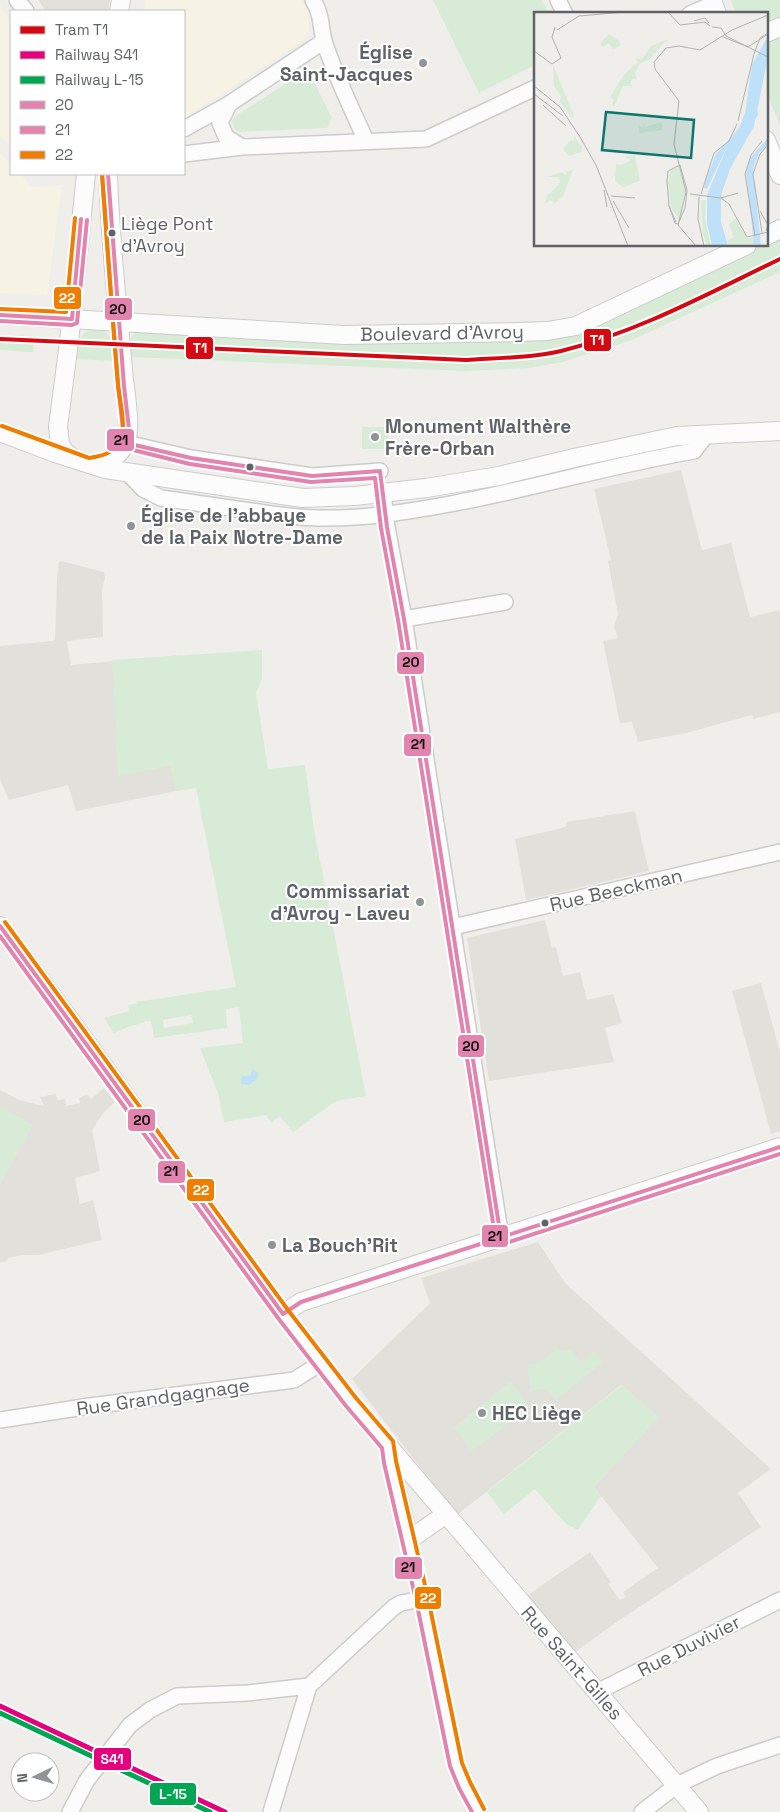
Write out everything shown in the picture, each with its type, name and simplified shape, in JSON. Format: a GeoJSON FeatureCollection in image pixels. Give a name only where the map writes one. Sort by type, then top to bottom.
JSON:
{"type":"FeatureCollection","features":[{"type":"Feature","properties":{"kind":"street"},"geometry":{"type":"LineString","coordinates":[[313,0],[322,22],[324,41],[366,141]]}},
{"type":"Feature","properties":{"kind":"street"},"geometry":{"type":"LineString","coordinates":[[558,0],[564,12]]}},
{"type":"Feature","properties":{"kind":"street"},"geometry":{"type":"LineString","coordinates":[[696,12],[714,6]]}},
{"type":"Feature","properties":{"kind":"street"},"geometry":{"type":"LineString","coordinates":[[768,32],[780,27]]}},
{"type":"Feature","properties":{"kind":"street"},"geometry":{"type":"LineString","coordinates":[[185,128],[229,104],[324,41]]}},
{"type":"Feature","properties":{"kind":"street"},"geometry":{"type":"LineString","coordinates":[[185,154],[242,147],[426,139],[534,88]]}},
{"type":"Feature","properties":{"kind":"street"},"geometry":{"type":"LineString","coordinates":[[229,104],[220,123],[226,137],[242,147]]}},
{"type":"Feature","properties":{"kind":"street"},"geometry":{"type":"LineString","coordinates":[[768,145],[780,175]]}},
{"type":"Feature","properties":{"kind":"street"},"geometry":{"type":"LineString","coordinates":[[86,175],[58,436],[65,452],[71,458],[84,463],[106,462],[114,457],[126,443],[129,429],[108,175]]}},
{"type":"Feature","properties":{"kind":"street"},"geometry":{"type":"LineString","coordinates":[[768,235],[780,229]]}},
{"type":"Feature","properties":{"kind":"street","name":"Boulevard d'Avroy"},"geometry":{"type":"LineString","coordinates":[[0,315],[344,335],[486,334],[548,331],[576,326],[745,246]]}},
{"type":"Feature","properties":{"kind":"street"},"geometry":{"type":"LineString","coordinates":[[0,432],[84,463],[129,474],[303,498],[383,493],[499,476],[661,439],[707,434],[780,431]]}},
{"type":"Feature","properties":{"kind":"street"},"geometry":{"type":"LineString","coordinates":[[129,474],[143,489],[161,498],[285,516],[318,518],[385,514],[505,494],[664,456],[694,451],[707,434]]}},
{"type":"Feature","properties":{"kind":"street"},"geometry":{"type":"LineString","coordinates":[[126,443],[191,458],[312,476],[380,471]]}},
{"type":"Feature","properties":{"kind":"street"},"geometry":{"type":"LineString","coordinates":[[383,493],[501,1238]]}},
{"type":"Feature","properties":{"kind":"street"},"geometry":{"type":"LineString","coordinates":[[404,619],[504,602]]}},
{"type":"Feature","properties":{"kind":"street","name":"Rue Beeckman"},"geometry":{"type":"LineString","coordinates":[[453,927],[780,852]]}},
{"type":"Feature","properties":{"kind":"street","name":"Rue Saint-Gilles"},"geometry":{"type":"LineString","coordinates":[[0,926],[283,1314],[351,1402],[699,1812]]}},
{"type":"Feature","properties":{"kind":"street"},"geometry":{"type":"LineString","coordinates":[[283,1314],[302,1302],[780,1147]]}},
{"type":"Feature","properties":{"kind":"street","name":"Rue Grandgagnage"},"geometry":{"type":"LineString","coordinates":[[0,1420],[90,1406],[294,1380],[321,1363]]}},
{"type":"Feature","properties":{"kind":"street"},"geometry":{"type":"LineString","coordinates":[[388,1445],[390,1462],[422,1599],[456,1764],[464,1785],[479,1812]]}},
{"type":"Feature","properties":{"kind":"street"},"geometry":{"type":"LineString","coordinates":[[409,1540],[446,1514]]}},
{"type":"Feature","properties":{"kind":"street"},"geometry":{"type":"LineString","coordinates":[[271,1812],[309,1686],[394,1607],[401,1603],[422,1599]]}},
{"type":"Feature","properties":{"kind":"street","name":"Rue Duvivier"},"geometry":{"type":"LineString","coordinates":[[598,1692],[780,1600]]}},
{"type":"Feature","properties":{"kind":"street"},"geometry":{"type":"LineString","coordinates":[[70,1812],[87,1780],[130,1725],[150,1710],[177,1696],[248,1693],[309,1686]]}},
{"type":"Feature","properties":{"kind":"street"},"geometry":{"type":"LineString","coordinates":[[642,1812],[677,1785],[717,1766],[780,1745]]}},
{"type":"Feature","properties":{"kind":"shaded area"},"geometry":{"type":"Polygon","coordinates":[[[38,0],[110,0],[108,10],[45,10],[38,0]]]}},
{"type":"Feature","properties":{"kind":"shaded area"},"geometry":{"type":"Polygon","coordinates":[[[145,0],[301,0],[308,14],[309,30],[300,43],[185,117],[185,10],[144,10],[145,0]]]}},
{"type":"Feature","properties":{"kind":"shaded area"},"geometry":{"type":"Polygon","coordinates":[[[0,6],[10,20],[10,145],[0,137],[0,6]]]}},
{"type":"Feature","properties":{"kind":"shaded area"},"geometry":{"type":"Polygon","coordinates":[[[0,152],[10,164],[10,175],[21,175],[32,187],[62,185],[47,295],[0,293],[0,152]]]}},
{"type":"Feature","properties":{"kind":"shaded area"},"geometry":{"type":"Polygon","coordinates":[[[681,470],[702,550],[731,543],[750,617],[780,610],[780,712],[753,719],[752,715],[686,733],[638,742],[632,722],[620,723],[603,641],[618,638],[614,626],[618,614],[608,561],[611,560],[594,489],[681,470]]]}},
{"type":"Feature","properties":{"kind":"shaded area"},"geometry":{"type":"Polygon","coordinates":[[[59,562],[104,572],[105,578],[102,588],[103,637],[67,641],[71,665],[181,655],[196,787],[76,811],[68,785],[9,800],[0,779],[0,646],[53,641],[55,639],[57,578],[59,562]]]}},
{"type":"Feature","properties":{"kind":"shaded area"},"geometry":{"type":"Polygon","coordinates":[[[635,811],[649,871],[526,900],[515,839],[566,827],[567,822],[635,811]]]}},
{"type":"Feature","properties":{"kind":"shaded area"},"geometry":{"type":"Polygon","coordinates":[[[545,920],[552,948],[556,947],[563,976],[580,972],[587,1000],[613,994],[622,1023],[605,1028],[614,1062],[489,1081],[467,938],[545,920]]]}},
{"type":"Feature","properties":{"kind":"shaded area"},"geometry":{"type":"Polygon","coordinates":[[[761,983],[780,1052],[780,1131],[771,1134],[732,991],[761,983]]]}},
{"type":"Feature","properties":{"kind":"shaded area"},"geometry":{"type":"Polygon","coordinates":[[[104,1088],[115,1102],[104,1112],[92,1130],[100,1171],[75,1178],[80,1204],[93,1200],[102,1240],[38,1255],[8,1258],[7,1261],[0,1262],[0,1090],[19,1100],[44,1106],[40,1097],[56,1094],[57,1100],[65,1099],[66,1106],[80,1103],[79,1098],[87,1094],[91,1099],[104,1088]]]}},
{"type":"Feature","properties":{"kind":"shaded area","name":"HEC Liège"},"geometry":{"type":"Polygon","coordinates":[[[538,1242],[565,1283],[771,1469],[738,1493],[761,1527],[618,1621],[574,1653],[525,1597],[590,1552],[611,1582],[608,1584],[620,1600],[626,1597],[623,1592],[658,1568],[594,1487],[658,1417],[621,1385],[457,1515],[352,1379],[430,1303],[421,1278],[538,1242]]]}},
{"type":"Feature","properties":{"kind":"green space"},"geometry":{"type":"Polygon","coordinates":[[[433,0],[542,0],[548,12],[534,12],[534,66],[479,93],[433,0]]]}},
{"type":"Feature","properties":{"kind":"green space"},"geometry":{"type":"Polygon","coordinates":[[[731,0],[780,0],[780,21],[768,25],[768,12],[735,12],[731,0]]]}},
{"type":"Feature","properties":{"kind":"green space"},"geometry":{"type":"Polygon","coordinates":[[[780,34],[780,126],[768,96],[768,38],[780,34]]]}},
{"type":"Feature","properties":{"kind":"green space"},"geometry":{"type":"Polygon","coordinates":[[[301,74],[311,76],[332,118],[327,128],[239,132],[235,130],[232,121],[237,115],[301,74]]]}},
{"type":"Feature","properties":{"kind":"green space"},"geometry":{"type":"Polygon","coordinates":[[[780,231],[780,272],[632,340],[562,362],[530,368],[466,371],[131,357],[129,342],[140,323],[548,333],[749,246],[768,246],[768,237],[780,231]]]}},
{"type":"Feature","properties":{"kind":"green space"},"geometry":{"type":"Polygon","coordinates":[[[96,328],[106,333],[112,340],[115,361],[75,359],[78,343],[82,335],[96,328]]]}},
{"type":"Feature","properties":{"kind":"green space"},"geometry":{"type":"Polygon","coordinates":[[[0,335],[35,336],[33,352],[0,350],[0,335]]]}},
{"type":"Feature","properties":{"kind":"green space"},"geometry":{"type":"Polygon","coordinates":[[[362,427],[388,427],[388,449],[362,449],[362,427]]]}},
{"type":"Feature","properties":{"kind":"green space"},"geometry":{"type":"Polygon","coordinates":[[[262,650],[262,679],[256,693],[268,769],[305,765],[314,830],[366,1096],[336,1101],[293,1132],[280,1116],[271,1123],[266,1115],[224,1122],[218,1093],[200,1048],[243,1043],[239,1007],[226,1009],[227,1028],[154,1038],[151,1021],[144,1021],[144,1023],[130,1026],[114,1033],[104,1018],[129,1011],[128,1005],[137,1004],[136,1002],[236,987],[196,788],[176,791],[170,766],[118,776],[112,660],[262,650]],[[191,1015],[163,1020],[164,1028],[193,1023],[191,1015]]]}},
{"type":"Feature","properties":{"kind":"green space"},"geometry":{"type":"Polygon","coordinates":[[[2,1107],[33,1125],[0,1185],[0,1110],[2,1107]]]}},
{"type":"Feature","properties":{"kind":"green space"},"geometry":{"type":"Polygon","coordinates":[[[557,1349],[563,1352],[570,1349],[580,1361],[595,1352],[603,1362],[556,1400],[547,1389],[530,1390],[527,1365],[542,1360],[557,1349]]]}},
{"type":"Feature","properties":{"kind":"green space"},"geometry":{"type":"Polygon","coordinates":[[[511,1381],[530,1407],[472,1451],[454,1427],[511,1381]]]}},
{"type":"Feature","properties":{"kind":"green space"},"geometry":{"type":"Polygon","coordinates":[[[622,1385],[659,1417],[594,1487],[601,1496],[578,1530],[566,1524],[535,1489],[504,1514],[487,1492],[622,1385]]]}},
{"type":"Feature","properties":{"kind":"water"},"geometry":{"type":"Polygon","coordinates":[[[253,1069],[258,1073],[257,1079],[249,1085],[241,1084],[242,1076],[250,1076],[253,1069]]]}},
{"type":"Feature","properties":{"kind":"tram line","name":"T1"},"geometry":{"type":"LineString","coordinates":[[0,339],[466,360],[526,356],[561,351],[590,343],[645,323],[780,259]]}},
{"type":"Feature","properties":{"kind":"rail line","name":"S41"},"geometry":{"type":"LineString","coordinates":[[0,1706],[225,1812]]}},
{"type":"Feature","properties":{"kind":"rail line","name":"L-15"},"geometry":{"type":"LineString","coordinates":[[0,1713],[210,1812]]}},
{"type":"Feature","properties":{"kind":"transit line","name":"21"},"geometry":{"type":"LineString","coordinates":[[102,175],[123,429],[121,447],[190,464],[311,482],[375,478],[381,528],[398,620],[496,1242],[503,1244],[780,1154]]}},
{"type":"Feature","properties":{"kind":"transit line","name":"22"},"geometry":{"type":"LineString","coordinates":[[2,426],[89,458],[111,451],[120,440],[123,420],[118,384],[102,175]]}},
{"type":"Feature","properties":{"kind":"transit line","name":"20"},"geometry":{"type":"LineString","coordinates":[[108,175],[129,429],[126,443]]}},
{"type":"Feature","properties":{"kind":"transit line","name":"22"},"geometry":{"type":"LineString","coordinates":[[0,309],[66,312],[75,218]]}},
{"type":"Feature","properties":{"kind":"transit line","name":"20"},"geometry":{"type":"LineString","coordinates":[[72,319],[81,219]]}},
{"type":"Feature","properties":{"kind":"transit line","name":"21"},"geometry":{"type":"LineString","coordinates":[[0,321],[72,325],[77,323],[87,220]]}},
{"type":"Feature","properties":{"kind":"transit line","name":"20"},"geometry":{"type":"LineString","coordinates":[[0,315],[72,319]]}},
{"type":"Feature","properties":{"kind":"transit line","name":"20"},"geometry":{"type":"LineString","coordinates":[[126,443],[191,458],[312,476],[380,471]]}},
{"type":"Feature","properties":{"kind":"transit line","name":"20"},"geometry":{"type":"LineString","coordinates":[[380,471],[387,527],[404,619],[501,1238]]}},
{"type":"Feature","properties":{"kind":"transit line","name":"22"},"geometry":{"type":"LineString","coordinates":[[5,922],[288,1310],[356,1398],[393,1441],[462,1763],[484,1809]]}},
{"type":"Feature","properties":{"kind":"transit line","name":"20"},"geometry":{"type":"LineString","coordinates":[[0,926],[283,1314]]}},
{"type":"Feature","properties":{"kind":"transit line","name":"21"},"geometry":{"type":"LineString","coordinates":[[0,936],[278,1318],[346,1406],[382,1448],[450,1766],[472,1812]]}},
{"type":"Feature","properties":{"kind":"transit line","name":"20"},"geometry":{"type":"LineString","coordinates":[[283,1314],[301,1302],[780,1147]]}},
{"type":"Feature","properties":{"kind":"place","name":"Église Saint-Jacques"},"geometry":{"type":"Point","coordinates":[423,63]}},
{"type":"Feature","properties":{"kind":"place","name":"Liège Pont d'Avroy"},"geometry":{"type":"Point","coordinates":[112,233]}},
{"type":"Feature","properties":{"kind":"place","name":"Monument Walthère Frère-Orban"},"geometry":{"type":"Point","coordinates":[375,437]}},
{"type":"Feature","properties":{"kind":"place","name":"Église de l'abbaye de la Paix Notre-Dame"},"geometry":{"type":"Point","coordinates":[131,526]}},
{"type":"Feature","properties":{"kind":"place","name":"Commissariat d'Avroy - Laveu"},"geometry":{"type":"Point","coordinates":[420,902]}},
{"type":"Feature","properties":{"kind":"place","name":"La Bouch'Rit"},"geometry":{"type":"Point","coordinates":[272,1245]}},
{"type":"Feature","properties":{"kind":"place","name":"HEC Liège"},"geometry":{"type":"Point","coordinates":[482,1413]}}]}
